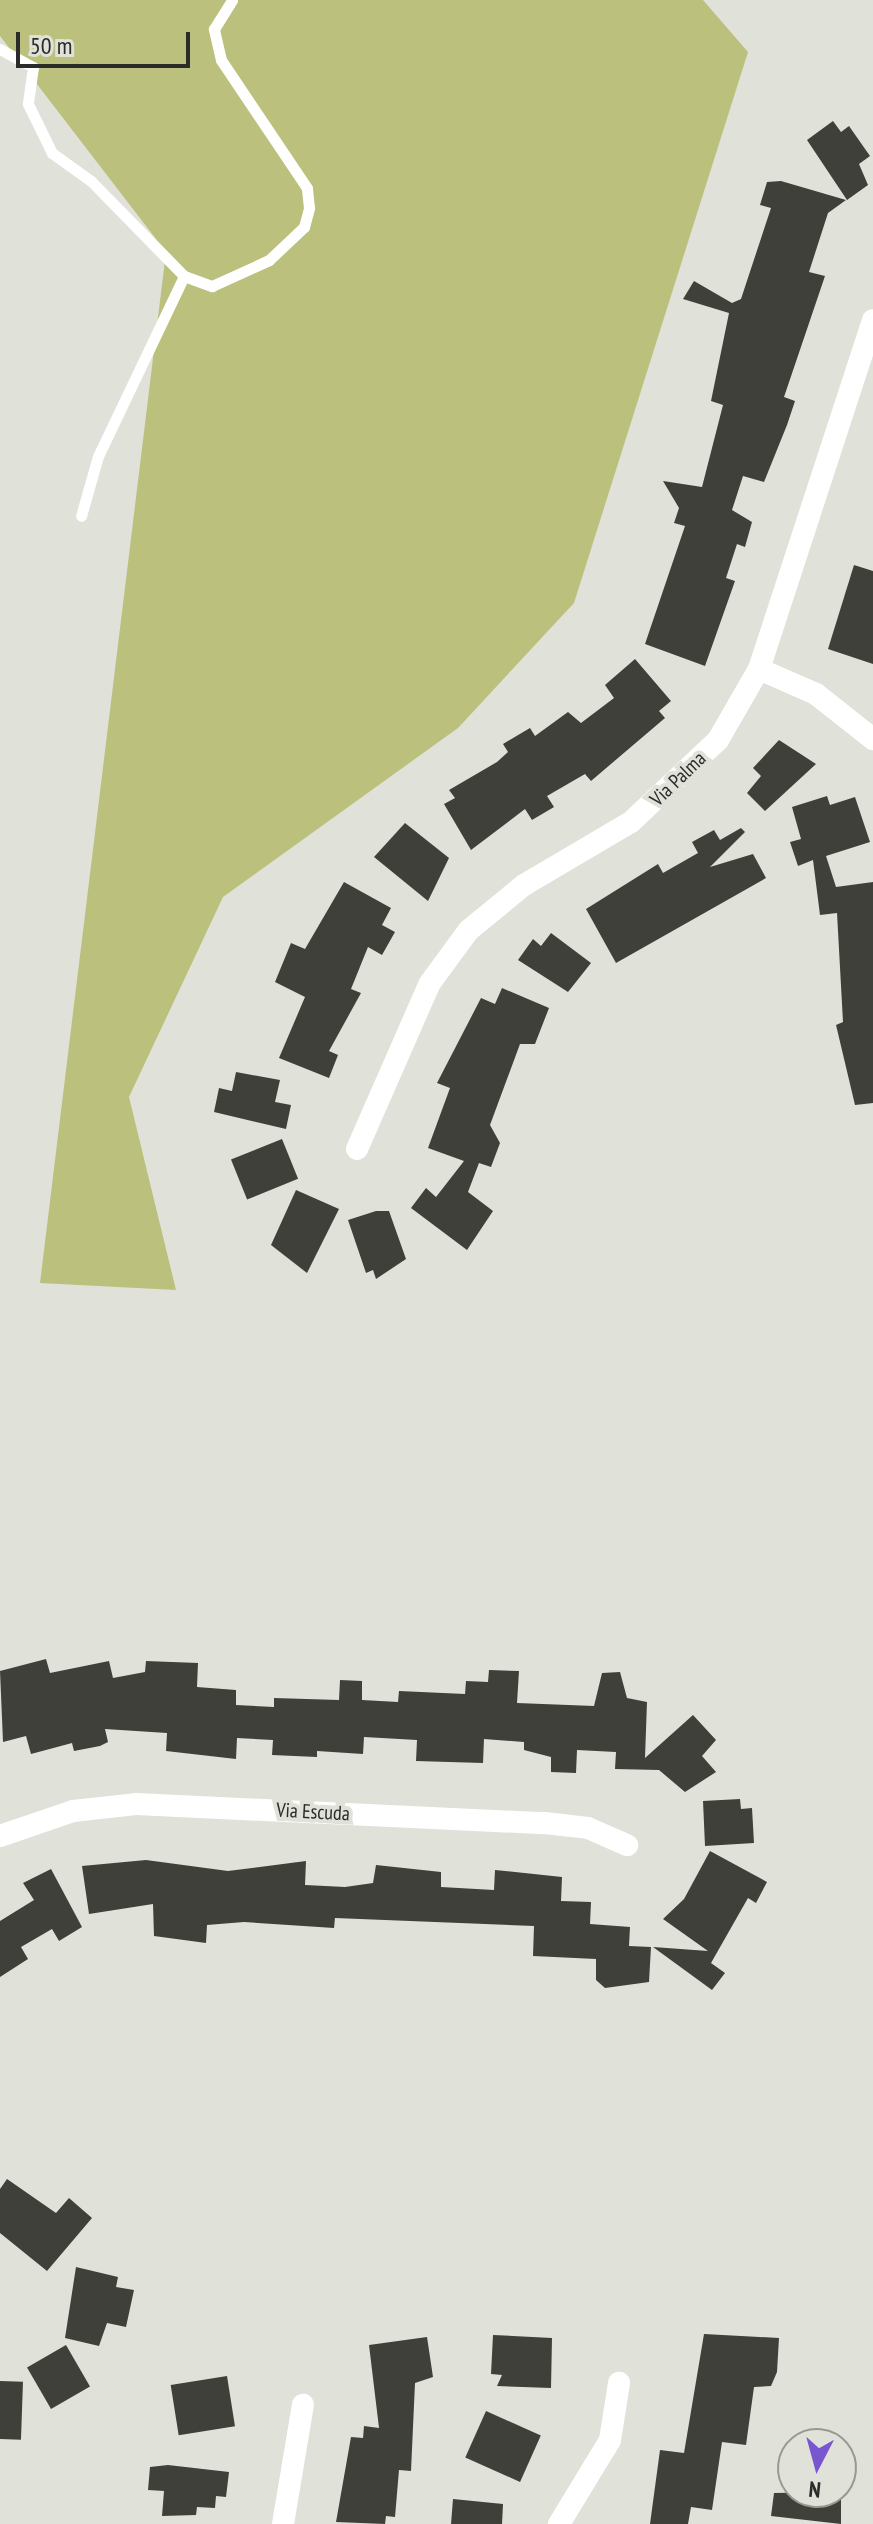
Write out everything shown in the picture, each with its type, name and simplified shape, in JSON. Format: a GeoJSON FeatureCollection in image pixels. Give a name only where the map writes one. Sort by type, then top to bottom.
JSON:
{"type":"FeatureCollection","features":[{"type":"Feature","properties":{"kind":"street","name":"Via Palma"},"geometry":{"type":"LineString","coordinates":[[357,1149],[430,983],[469,930],[670,789],[718,740],[759,669],[873,320]]}},
{"type":"Feature","properties":{"kind":"street"},"geometry":{"type":"LineString","coordinates":[[759,669],[816,694],[873,739]]}},
{"type":"Feature","properties":{"kind":"street","name":"Via Escuda"},"geometry":{"type":"LineString","coordinates":[[0,1836],[73,1811],[136,1804],[545,1823],[588,1828],[627,1845]]}},
{"type":"Feature","properties":{"kind":"street"},"geometry":{"type":"LineString","coordinates":[[559,2524],[610,2440],[619,2383]]}},
{"type":"Feature","properties":{"kind":"street"},"geometry":{"type":"LineString","coordinates":[[283,2524],[303,2405]]}},
{"type":"Feature","properties":{"kind":"lane"},"geometry":{"type":"LineString","coordinates":[[0,49],[33,67],[28,104],[52,153],[91,181],[184,276],[212,286],[269,260],[304,227],[309,208],[307,188],[221,60],[214,29],[232,0]]}},
{"type":"Feature","properties":{"kind":"lane"},"geometry":{"type":"LineString","coordinates":[[81,516],[98,456],[184,276]]}},
{"type":"Feature","properties":{"kind":"green space"},"geometry":{"type":"Polygon","coordinates":[[[0,0],[703,0],[748,52],[574,603],[458,728],[223,897],[129,1097],[176,1290],[40,1283],[166,252],[0,36],[0,0]]]}},
{"type":"Feature","properties":{"kind":"building"},"geometry":{"type":"Polygon","coordinates":[[[833,121],[841,132],[849,126],[870,156],[859,164],[868,185],[847,200],[807,140],[833,121]]]}},
{"type":"Feature","properties":{"kind":"building"},"geometry":{"type":"Polygon","coordinates":[[[781,181],[846,200],[828,213],[809,272],[825,276],[784,397],[795,401],[787,425],[764,482],[743,476],[732,510],[752,522],[745,547],[737,544],[726,578],[735,581],[705,666],[645,644],[685,526],[674,523],[679,508],[663,481],[702,487],[723,405],[711,401],[729,313],[683,299],[694,281],[732,303],[741,299],[771,208],[760,205],[767,182],[781,181]]]}},
{"type":"Feature","properties":{"kind":"building"},"geometry":{"type":"Polygon","coordinates":[[[854,565],[873,571],[873,664],[828,649],[854,565]]]}},
{"type":"Feature","properties":{"kind":"building"},"geometry":{"type":"Polygon","coordinates":[[[635,659],[671,701],[659,711],[665,718],[591,781],[585,774],[547,796],[554,807],[532,820],[525,809],[471,850],[444,804],[455,798],[449,790],[497,762],[508,752],[503,744],[530,728],[535,736],[568,712],[581,723],[614,698],[605,685],[635,659]]]}},
{"type":"Feature","properties":{"kind":"building"},"geometry":{"type":"Polygon","coordinates":[[[779,740],[816,764],[765,811],[747,793],[761,776],[753,768],[779,740]]]}},
{"type":"Feature","properties":{"kind":"building"},"geometry":{"type":"Polygon","coordinates":[[[827,796],[830,805],[855,797],[870,842],[826,856],[836,887],[873,882],[873,1103],[855,1105],[836,1025],[843,1022],[837,913],[820,915],[813,860],[798,866],[790,842],[801,839],[792,807],[827,796]]]}},
{"type":"Feature","properties":{"kind":"building"},"geometry":{"type":"Polygon","coordinates":[[[405,823],[449,858],[428,901],[374,857],[405,823]]]}},
{"type":"Feature","properties":{"kind":"building"},"geometry":{"type":"Polygon","coordinates":[[[741,828],[745,832],[710,867],[753,854],[766,878],[616,963],[586,909],[658,864],[663,873],[698,853],[692,842],[714,830],[720,840],[741,828]]]}},
{"type":"Feature","properties":{"kind":"building"},"geometry":{"type":"Polygon","coordinates":[[[344,882],[391,908],[382,925],[395,932],[382,955],[368,947],[351,989],[361,993],[329,1051],[338,1055],[329,1078],[279,1058],[305,997],[275,982],[291,943],[305,949],[344,882]]]}},
{"type":"Feature","properties":{"kind":"building"},"geometry":{"type":"Polygon","coordinates":[[[551,933],[591,963],[568,992],[518,960],[533,939],[541,946],[551,933]]]}},
{"type":"Feature","properties":{"kind":"building"},"geometry":{"type":"Polygon","coordinates":[[[502,988],[549,1008],[535,1044],[520,1044],[490,1125],[500,1143],[491,1167],[479,1163],[468,1192],[493,1211],[467,1250],[411,1208],[426,1188],[436,1197],[464,1161],[428,1148],[450,1088],[437,1083],[481,998],[495,1004],[502,988]]]}},
{"type":"Feature","properties":{"kind":"building"},"geometry":{"type":"Polygon","coordinates":[[[236,1072],[280,1080],[275,1102],[291,1105],[286,1129],[214,1112],[219,1088],[232,1091],[236,1072]]]}},
{"type":"Feature","properties":{"kind":"building"},"geometry":{"type":"Polygon","coordinates":[[[282,1139],[298,1179],[247,1199],[231,1160],[282,1139]]]}},
{"type":"Feature","properties":{"kind":"building"},"geometry":{"type":"Polygon","coordinates":[[[296,1190],[339,1209],[307,1273],[271,1245],[296,1190]]]}},
{"type":"Feature","properties":{"kind":"building"},"geometry":{"type":"Polygon","coordinates":[[[376,1211],[389,1211],[406,1259],[376,1279],[373,1270],[366,1273],[348,1220],[376,1211]]]}},
{"type":"Feature","properties":{"kind":"building"},"geometry":{"type":"Polygon","coordinates":[[[46,1659],[50,1673],[109,1661],[113,1678],[145,1672],[146,1661],[198,1663],[197,1687],[236,1690],[236,1705],[274,1707],[274,1698],[339,1700],[340,1680],[362,1681],[362,1700],[398,1702],[399,1691],[465,1694],[466,1681],[488,1682],[489,1670],[519,1671],[517,1703],[594,1706],[602,1673],[620,1672],[627,1698],[647,1702],[645,1758],[693,1715],[716,1740],[702,1756],[716,1772],[685,1792],[659,1770],[615,1769],[616,1752],[577,1750],[576,1773],[551,1772],[551,1757],[524,1750],[524,1742],[484,1739],[483,1763],[416,1761],[417,1740],[364,1737],[363,1754],[317,1751],[317,1757],[272,1755],[273,1740],[237,1738],[236,1759],[166,1751],[167,1733],[105,1729],[108,1742],[100,1746],[74,1751],[72,1743],[31,1754],[26,1736],[3,1742],[0,1671],[46,1659]]]}},
{"type":"Feature","properties":{"kind":"building"},"geometry":{"type":"Polygon","coordinates":[[[740,1799],[741,1809],[752,1808],[754,1843],[705,1846],[703,1801],[740,1799]]]}},
{"type":"Feature","properties":{"kind":"building"},"geometry":{"type":"Polygon","coordinates":[[[710,1851],[767,1882],[756,1903],[748,1898],[711,1963],[725,1973],[712,1990],[653,1947],[708,1951],[663,1919],[684,1899],[710,1851]]]}},
{"type":"Feature","properties":{"kind":"building"},"geometry":{"type":"Polygon","coordinates":[[[146,1860],[228,1871],[306,1861],[305,1885],[345,1887],[373,1883],[376,1865],[441,1872],[441,1887],[494,1890],[495,1870],[562,1877],[561,1901],[591,1902],[590,1924],[630,1927],[629,1946],[651,1947],[649,1982],[605,1988],[596,1980],[596,1959],[533,1956],[534,1926],[335,1918],[334,1928],[244,1922],[207,1925],[206,1943],[154,1936],[153,1904],[89,1914],[82,1866],[146,1860]]]}},
{"type":"Feature","properties":{"kind":"building"},"geometry":{"type":"Polygon","coordinates":[[[51,1869],[82,1927],[59,1941],[52,1929],[21,1947],[28,1959],[0,1977],[0,1921],[34,1900],[23,1883],[51,1869]]]}},
{"type":"Feature","properties":{"kind":"building"},"geometry":{"type":"Polygon","coordinates":[[[7,2179],[56,2213],[69,2198],[92,2218],[47,2271],[0,2233],[0,2189],[7,2179]]]}},
{"type":"Feature","properties":{"kind":"building"},"geometry":{"type":"Polygon","coordinates":[[[76,2267],[118,2277],[116,2287],[134,2290],[126,2327],[107,2323],[99,2346],[65,2338],[76,2267]]]}},
{"type":"Feature","properties":{"kind":"building"},"geometry":{"type":"Polygon","coordinates":[[[704,2334],[779,2338],[777,2372],[771,2386],[754,2387],[746,2445],[722,2442],[712,2510],[691,2507],[688,2524],[650,2524],[660,2450],[684,2453],[704,2334]]]}},
{"type":"Feature","properties":{"kind":"building"},"geometry":{"type":"Polygon","coordinates":[[[493,2335],[552,2338],[551,2388],[497,2386],[502,2375],[491,2374],[493,2335]]]}},
{"type":"Feature","properties":{"kind":"building"},"geometry":{"type":"Polygon","coordinates":[[[427,2337],[433,2377],[415,2383],[411,2471],[399,2470],[395,2517],[386,2516],[385,2524],[336,2522],[351,2437],[363,2438],[364,2426],[379,2428],[369,2345],[427,2337]]]}},
{"type":"Feature","properties":{"kind":"building"},"geometry":{"type":"Polygon","coordinates":[[[66,2345],[90,2387],[51,2409],[27,2368],[66,2345]]]}},
{"type":"Feature","properties":{"kind":"building"},"geometry":{"type":"Polygon","coordinates":[[[227,2376],[235,2426],[179,2435],[171,2385],[227,2376]]]}},
{"type":"Feature","properties":{"kind":"building"},"geometry":{"type":"Polygon","coordinates":[[[0,2381],[23,2382],[21,2440],[0,2439],[0,2381]]]}},
{"type":"Feature","properties":{"kind":"building"},"geometry":{"type":"Polygon","coordinates":[[[486,2411],[541,2435],[520,2482],[465,2458],[486,2411]]]}},
{"type":"Feature","properties":{"kind":"building"},"geometry":{"type":"Polygon","coordinates":[[[168,2465],[229,2472],[226,2497],[216,2496],[215,2508],[197,2507],[196,2515],[162,2516],[164,2491],[148,2490],[150,2467],[168,2465]]]}},
{"type":"Feature","properties":{"kind":"building"},"geometry":{"type":"Polygon","coordinates":[[[774,2493],[777,2493],[777,2508],[841,2508],[841,2524],[771,2516],[774,2493]]]}},
{"type":"Feature","properties":{"kind":"building"},"geometry":{"type":"Polygon","coordinates":[[[453,2499],[503,2504],[502,2524],[451,2524],[453,2499]]]}}]}
